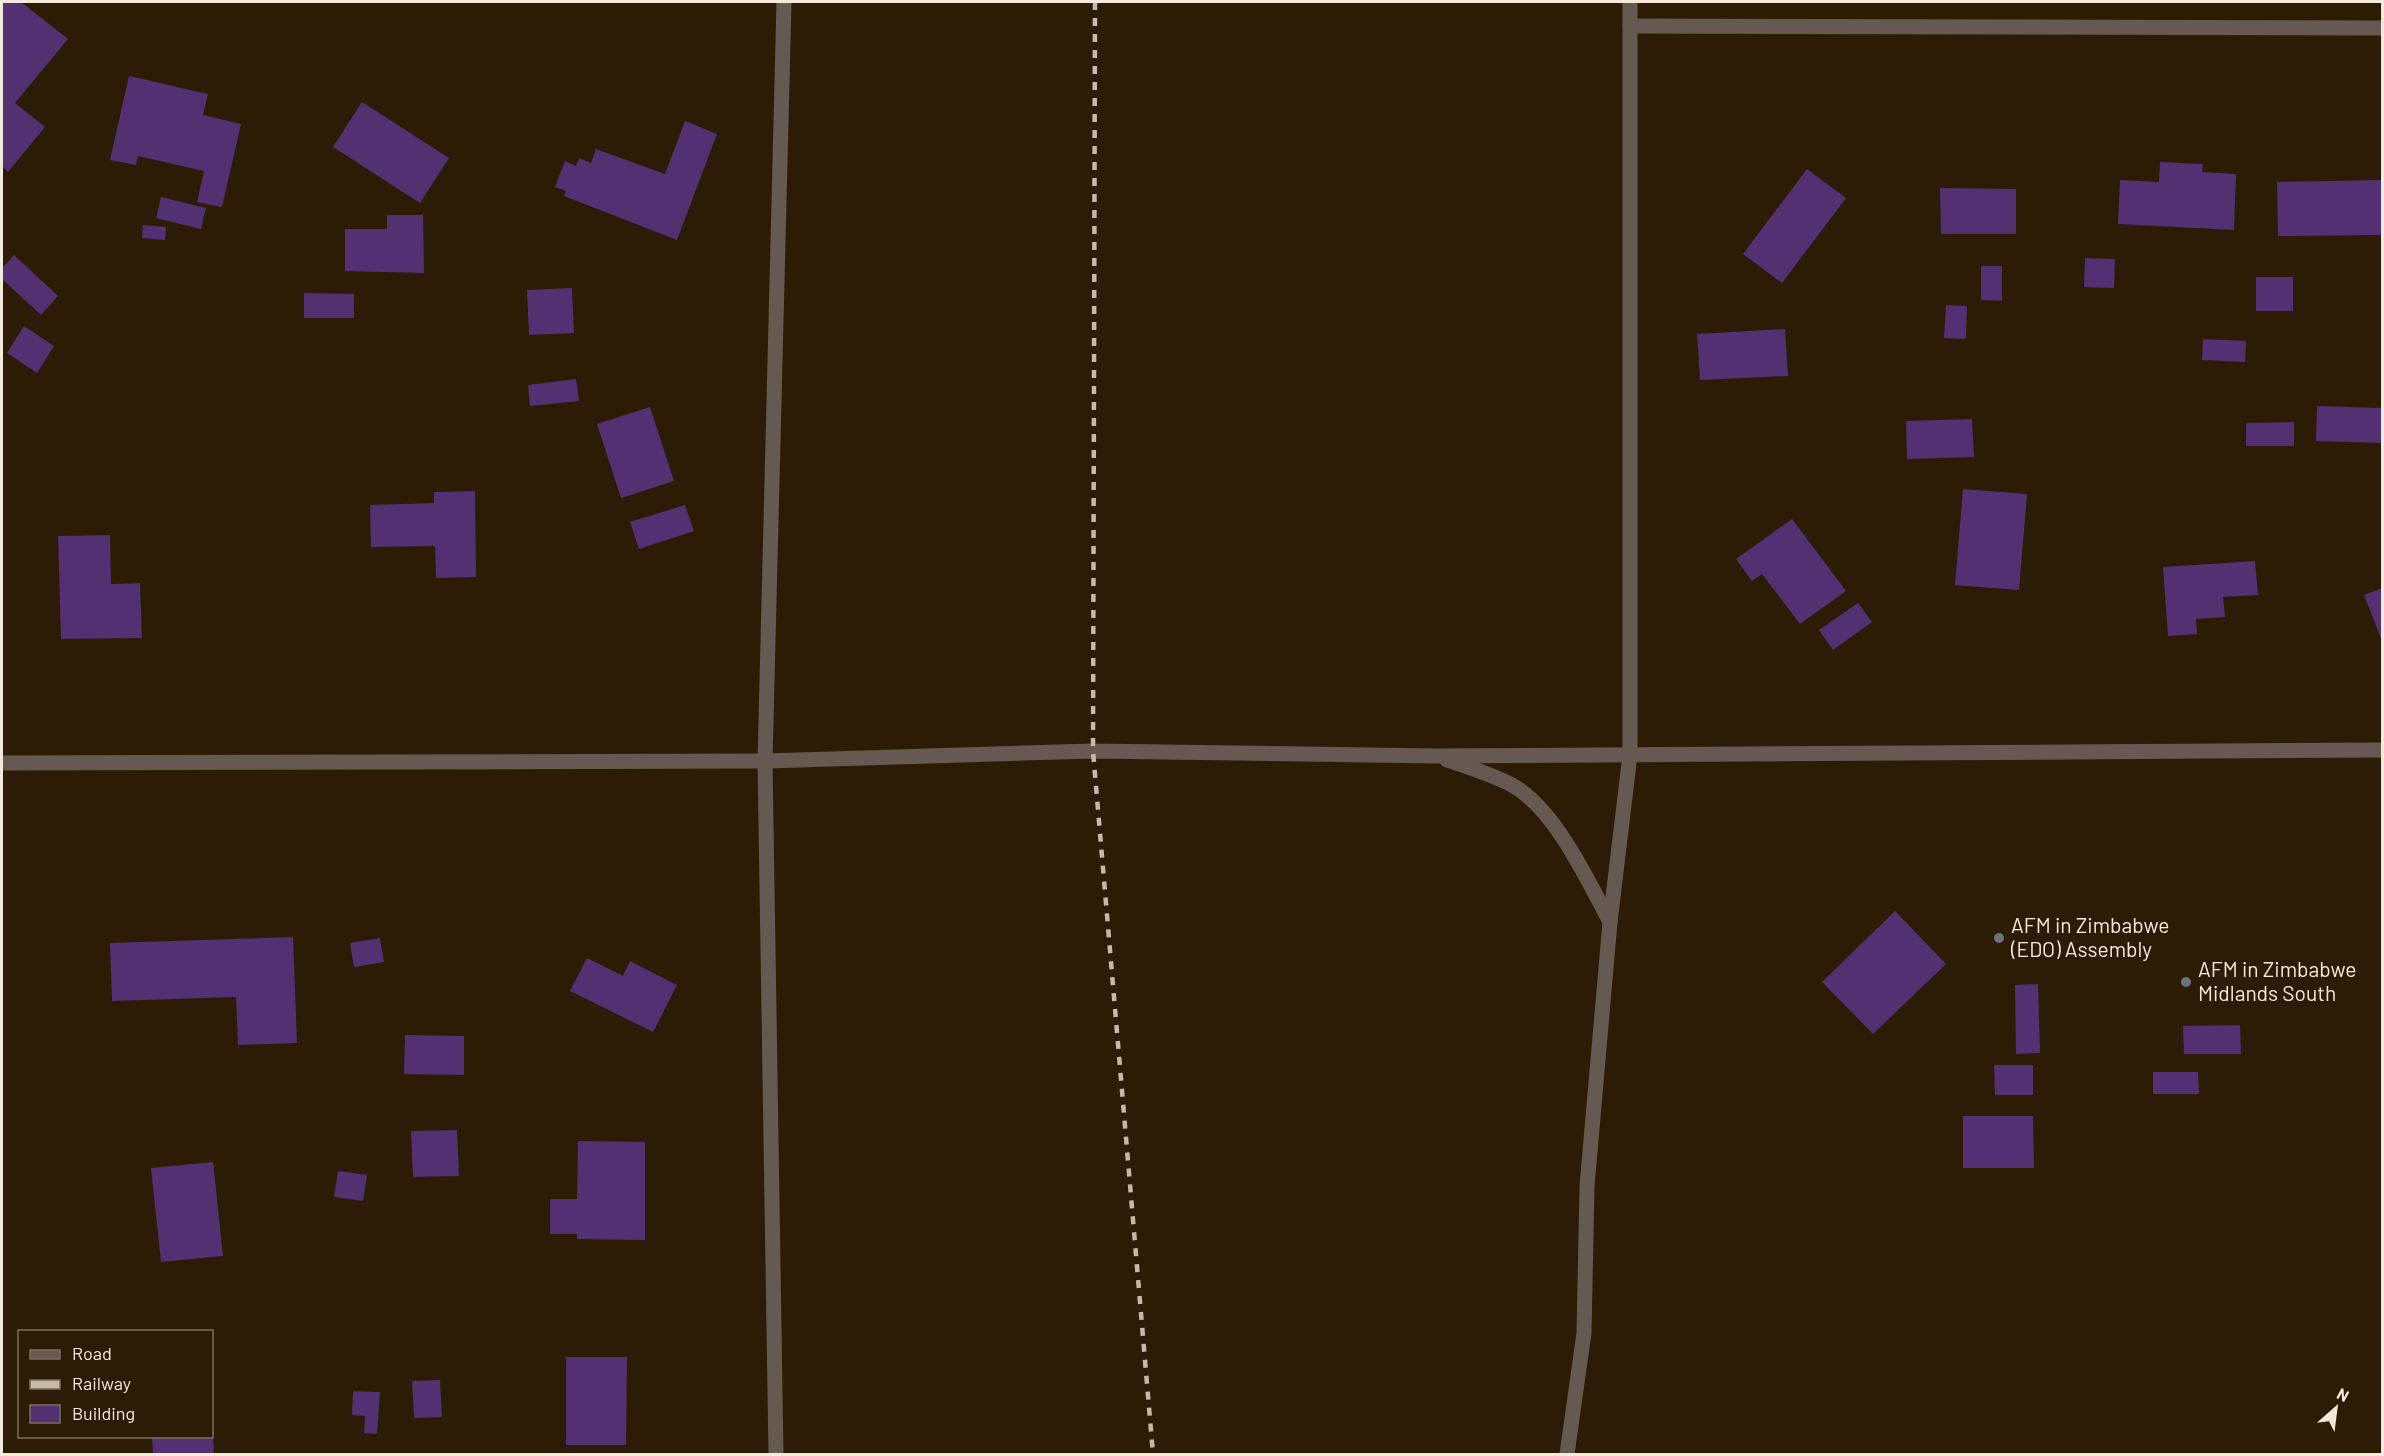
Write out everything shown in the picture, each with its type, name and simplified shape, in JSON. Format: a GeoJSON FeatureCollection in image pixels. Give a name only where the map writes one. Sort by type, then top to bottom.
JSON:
{"type":"FeatureCollection","features":[{"type":"Feature","properties":{"kind":"street"},"geometry":{"type":"LineString","coordinates":[[776,1455],[765,761],[784,2]]}},
{"type":"Feature","properties":{"kind":"street"},"geometry":{"type":"LineString","coordinates":[[1567,1455],[1584,1333],[1587,1186],[1610,922],[1630,755],[1630,2]]}},
{"type":"Feature","properties":{"kind":"street"},"geometry":{"type":"LineString","coordinates":[[1630,26],[2382,28]]}},
{"type":"Feature","properties":{"kind":"street"},"geometry":{"type":"LineString","coordinates":[[2,763],[765,761],[1093,751],[1436,756],[2382,750]]}},
{"type":"Feature","properties":{"kind":"street"},"geometry":{"type":"LineString","coordinates":[[1436,756],[1513,786],[1546,815],[1574,855],[1610,922]]}},
{"type":"Feature","properties":{"kind":"building"},"geometry":{"type":"Polygon","coordinates":[[[2,2],[21,2],[68,39],[15,103],[45,127],[8,172],[2,166],[2,2]]]}},
{"type":"Feature","properties":{"kind":"building"},"geometry":{"type":"Polygon","coordinates":[[[129,76],[208,94],[203,115],[241,124],[222,207],[197,202],[204,171],[138,156],[136,165],[110,160],[129,76]]]}},
{"type":"Feature","properties":{"kind":"building"},"geometry":{"type":"Polygon","coordinates":[[[362,102],[449,158],[420,203],[333,147],[362,102]]]}},
{"type":"Feature","properties":{"kind":"building"},"geometry":{"type":"Polygon","coordinates":[[[685,121],[717,134],[677,240],[564,196],[566,191],[555,187],[565,161],[576,166],[579,158],[591,163],[596,149],[665,174],[685,121]]]}},
{"type":"Feature","properties":{"kind":"building"},"geometry":{"type":"Polygon","coordinates":[[[2160,162],[2203,164],[2202,172],[2236,174],[2234,230],[2118,224],[2120,180],[2159,182],[2160,162]]]}},
{"type":"Feature","properties":{"kind":"building"},"geometry":{"type":"Polygon","coordinates":[[[1807,169],[1846,198],[1782,283],[1743,254],[1807,169]]]}},
{"type":"Feature","properties":{"kind":"building"},"geometry":{"type":"Polygon","coordinates":[[[2382,180],[2382,235],[2278,236],[2277,182],[2382,180]]]}},
{"type":"Feature","properties":{"kind":"building"},"geometry":{"type":"Polygon","coordinates":[[[1940,188],[2016,189],[2016,234],[1941,234],[1940,188]]]}},
{"type":"Feature","properties":{"kind":"building"},"geometry":{"type":"Polygon","coordinates":[[[161,197],[206,208],[201,229],[156,218],[161,197]]]}},
{"type":"Feature","properties":{"kind":"building"},"geometry":{"type":"Polygon","coordinates":[[[387,215],[423,215],[424,273],[345,271],[345,229],[387,229],[387,215]]]}},
{"type":"Feature","properties":{"kind":"building"},"geometry":{"type":"Polygon","coordinates":[[[143,225],[166,227],[165,240],[142,238],[143,225]]]}},
{"type":"Feature","properties":{"kind":"building"},"geometry":{"type":"Polygon","coordinates":[[[14,255],[58,296],[41,315],[2,279],[2,268],[14,255]]]}},
{"type":"Feature","properties":{"kind":"building"},"geometry":{"type":"Polygon","coordinates":[[[2085,258],[2115,259],[2114,288],[2084,287],[2085,258]]]}},
{"type":"Feature","properties":{"kind":"building"},"geometry":{"type":"Polygon","coordinates":[[[1981,266],[2002,266],[2002,301],[1981,300],[1981,266]]]}},
{"type":"Feature","properties":{"kind":"building"},"geometry":{"type":"Polygon","coordinates":[[[2256,277],[2293,277],[2293,311],[2256,311],[2256,277]]]}},
{"type":"Feature","properties":{"kind":"building"},"geometry":{"type":"Polygon","coordinates":[[[572,288],[574,333],[529,335],[527,290],[572,288]]]}},
{"type":"Feature","properties":{"kind":"building"},"geometry":{"type":"Polygon","coordinates":[[[304,293],[354,294],[354,318],[304,318],[304,293]]]}},
{"type":"Feature","properties":{"kind":"building"},"geometry":{"type":"Polygon","coordinates":[[[1946,305],[1967,306],[1966,339],[1944,338],[1946,305]]]}},
{"type":"Feature","properties":{"kind":"building"},"geometry":{"type":"Polygon","coordinates":[[[24,326],[54,346],[37,373],[7,353],[24,326]]]}},
{"type":"Feature","properties":{"kind":"building"},"geometry":{"type":"Polygon","coordinates":[[[1785,329],[1788,376],[1700,380],[1697,334],[1785,329]]]}},
{"type":"Feature","properties":{"kind":"building"},"geometry":{"type":"Polygon","coordinates":[[[2203,339],[2246,341],[2245,362],[2202,360],[2203,339]]]}},
{"type":"Feature","properties":{"kind":"building"},"geometry":{"type":"Polygon","coordinates":[[[576,379],[579,401],[530,406],[528,385],[576,379]]]}},
{"type":"Feature","properties":{"kind":"building"},"geometry":{"type":"Polygon","coordinates":[[[2317,406],[2382,408],[2382,443],[2316,441],[2317,406]]]}},
{"type":"Feature","properties":{"kind":"building"},"geometry":{"type":"Polygon","coordinates":[[[650,407],[674,481],[621,498],[597,424],[650,407]]]}},
{"type":"Feature","properties":{"kind":"building"},"geometry":{"type":"Polygon","coordinates":[[[1972,419],[1974,457],[1907,459],[1906,421],[1972,419]]]}},
{"type":"Feature","properties":{"kind":"building"},"geometry":{"type":"Polygon","coordinates":[[[2294,422],[2294,446],[2246,446],[2246,423],[2294,422]]]}},
{"type":"Feature","properties":{"kind":"building"},"geometry":{"type":"Polygon","coordinates":[[[1963,489],[2027,494],[2019,590],[1955,585],[1963,489]]]}},
{"type":"Feature","properties":{"kind":"building"},"geometry":{"type":"Polygon","coordinates":[[[475,491],[476,577],[436,578],[435,546],[371,547],[370,505],[434,503],[434,492],[475,491]]]}},
{"type":"Feature","properties":{"kind":"building"},"geometry":{"type":"Polygon","coordinates":[[[685,505],[694,531],[639,549],[630,522],[685,505]]]}},
{"type":"Feature","properties":{"kind":"building"},"geometry":{"type":"Polygon","coordinates":[[[1792,519],[1846,591],[1800,624],[1762,574],[1752,581],[1736,559],[1792,519]]]}},
{"type":"Feature","properties":{"kind":"building"},"geometry":{"type":"Polygon","coordinates":[[[110,535],[111,584],[140,583],[142,638],[61,639],[58,536],[110,535]]]}},
{"type":"Feature","properties":{"kind":"building"},"geometry":{"type":"Polygon","coordinates":[[[2255,561],[2258,595],[2223,597],[2225,617],[2196,619],[2197,634],[2168,636],[2163,567],[2255,561]]]}},
{"type":"Feature","properties":{"kind":"building"},"geometry":{"type":"Polygon","coordinates":[[[2382,588],[2382,641],[2364,595],[2382,588]]]}},
{"type":"Feature","properties":{"kind":"building"},"geometry":{"type":"Polygon","coordinates":[[[1858,603],[1872,622],[1833,650],[1819,630],[1858,603]]]}},
{"type":"Feature","properties":{"kind":"building"},"geometry":{"type":"Polygon","coordinates":[[[1895,911],[1946,964],[1873,1034],[1822,982],[1895,911]]]}},
{"type":"Feature","properties":{"kind":"building"},"geometry":{"type":"Polygon","coordinates":[[[293,937],[297,1043],[238,1045],[236,997],[112,1001],[110,943],[293,937]]]}},
{"type":"Feature","properties":{"kind":"building"},"geometry":{"type":"Polygon","coordinates":[[[380,938],[384,962],[354,967],[350,943],[380,938]]]}},
{"type":"Feature","properties":{"kind":"building"},"geometry":{"type":"Polygon","coordinates":[[[587,958],[623,976],[630,961],[677,985],[653,1032],[570,991],[587,958]]]}},
{"type":"Feature","properties":{"kind":"building"},"geometry":{"type":"Polygon","coordinates":[[[2038,984],[2040,1053],[2016,1054],[2015,985],[2038,984]]]}},
{"type":"Feature","properties":{"kind":"building"},"geometry":{"type":"Polygon","coordinates":[[[2240,1025],[2241,1054],[2184,1054],[2183,1026],[2240,1025]]]}},
{"type":"Feature","properties":{"kind":"building"},"geometry":{"type":"Polygon","coordinates":[[[405,1035],[464,1036],[464,1075],[404,1074],[405,1035]]]}},
{"type":"Feature","properties":{"kind":"building"},"geometry":{"type":"Polygon","coordinates":[[[1994,1065],[2033,1065],[2033,1095],[1995,1095],[1994,1065]]]}},
{"type":"Feature","properties":{"kind":"building"},"geometry":{"type":"Polygon","coordinates":[[[2153,1072],[2198,1072],[2199,1094],[2153,1094],[2153,1072]]]}},
{"type":"Feature","properties":{"kind":"building"},"geometry":{"type":"Polygon","coordinates":[[[1963,1116],[2033,1116],[2034,1168],[1963,1168],[1963,1116]]]}},
{"type":"Feature","properties":{"kind":"building"},"geometry":{"type":"Polygon","coordinates":[[[457,1130],[459,1176],[413,1177],[411,1131],[457,1130]]]}},
{"type":"Feature","properties":{"kind":"building"},"geometry":{"type":"Polygon","coordinates":[[[578,1141],[645,1142],[645,1240],[577,1239],[577,1234],[550,1234],[550,1199],[577,1199],[578,1141]]]}},
{"type":"Feature","properties":{"kind":"building"},"geometry":{"type":"Polygon","coordinates":[[[213,1162],[223,1256],[161,1262],[151,1168],[213,1162]]]}},
{"type":"Feature","properties":{"kind":"building"},"geometry":{"type":"Polygon","coordinates":[[[338,1171],[367,1175],[363,1201],[334,1197],[338,1171]]]}},
{"type":"Feature","properties":{"kind":"building"},"geometry":{"type":"Polygon","coordinates":[[[566,1357],[627,1357],[626,1445],[566,1445],[566,1357]]]}},
{"type":"Feature","properties":{"kind":"building"},"geometry":{"type":"Polygon","coordinates":[[[440,1380],[442,1417],[414,1418],[412,1381],[440,1380]]]}},
{"type":"Feature","properties":{"kind":"building"},"geometry":{"type":"Polygon","coordinates":[[[353,1391],[380,1392],[377,1434],[364,1433],[365,1416],[352,1415],[353,1391]]]}},
{"type":"Feature","properties":{"kind":"building"},"geometry":{"type":"Polygon","coordinates":[[[213,1436],[214,1454],[153,1454],[152,1438],[213,1438],[213,1436]]]}},
{"type":"Feature","properties":{"kind":"railway"},"geometry":{"type":"LineString","coordinates":[[1095,2],[1093,751],[1153,1454]]}},
{"type":"Feature","properties":{"kind":"place","name":"AFM in Zimbabwe (EDO) Assembly"},"geometry":{"type":"Point","coordinates":[1999,938]}},
{"type":"Feature","properties":{"kind":"place","name":"AFM in Zimbabwe Midlands South"},"geometry":{"type":"Point","coordinates":[2186,982]}}]}
